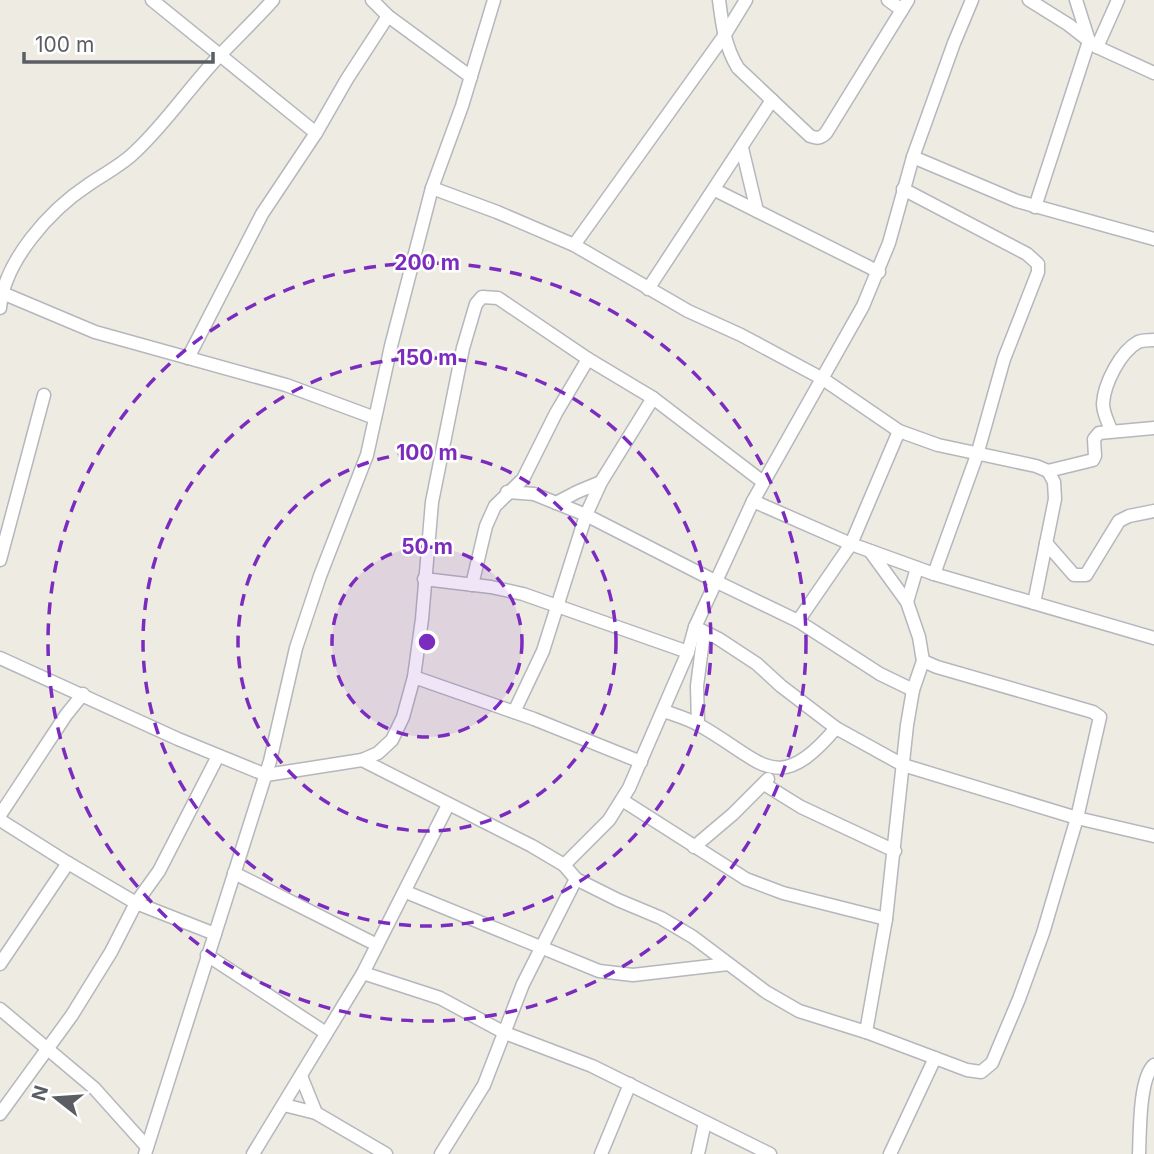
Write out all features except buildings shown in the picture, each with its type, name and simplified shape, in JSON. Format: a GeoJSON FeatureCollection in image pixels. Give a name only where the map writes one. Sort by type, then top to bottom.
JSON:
{"type":"FeatureCollection","features":[{"type":"Feature","properties":{"kind":"street"},"geometry":{"type":"LineString","coordinates":[[152,0],[316,132]]}},
{"type":"Feature","properties":{"kind":"street"},"geometry":{"type":"LineString","coordinates":[[0,307],[1,292],[19,256],[48,218],[87,185],[119,167],[138,149],[221,54],[273,0]]}},
{"type":"Feature","properties":{"kind":"street"},"geometry":{"type":"LineString","coordinates":[[372,0],[388,16],[471,77]]}},
{"type":"Feature","properties":{"kind":"street"},"geometry":{"type":"LineString","coordinates":[[146,1151],[266,775],[296,648],[320,576],[363,467],[432,188],[471,77],[494,0]]}},
{"type":"Feature","properties":{"kind":"street"},"geometry":{"type":"LineString","coordinates":[[719,0],[724,36],[738,68],[810,136],[821,138],[905,5],[888,0]]}},
{"type":"Feature","properties":{"kind":"street"},"geometry":{"type":"LineString","coordinates":[[574,245],[724,36],[746,0]]}},
{"type":"Feature","properties":{"kind":"street"},"geometry":{"type":"LineString","coordinates":[[564,865],[609,820],[622,800],[664,711],[699,629],[715,582],[753,501],[863,306],[889,243],[913,157],[972,0]]}},
{"type":"Feature","properties":{"kind":"street"},"geometry":{"type":"LineString","coordinates":[[1029,0],[1069,24],[1093,44],[1154,73]]}},
{"type":"Feature","properties":{"kind":"street"},"geometry":{"type":"LineString","coordinates":[[1076,0],[1093,44]]}},
{"type":"Feature","properties":{"kind":"street"},"geometry":{"type":"LineString","coordinates":[[1035,207],[1093,44],[1118,0]]}},
{"type":"Feature","properties":{"kind":"street"},"geometry":{"type":"LineString","coordinates":[[188,358],[262,214],[388,16]]}},
{"type":"Feature","properties":{"kind":"street"},"geometry":{"type":"LineString","coordinates":[[648,289],[772,100]]}},
{"type":"Feature","properties":{"kind":"street"},"geometry":{"type":"LineString","coordinates":[[742,148],[757,211]]}},
{"type":"Feature","properties":{"kind":"street"},"geometry":{"type":"LineString","coordinates":[[913,157],[1035,207],[1154,239]]}},
{"type":"Feature","properties":{"kind":"street"},"geometry":{"type":"LineString","coordinates":[[726,173],[737,202]]}},
{"type":"Feature","properties":{"kind":"street"},"geometry":{"type":"LineString","coordinates":[[432,188],[574,245],[688,311],[741,335],[823,379],[899,431],[938,445],[1036,466],[1048,471],[1093,460],[1096,435],[1111,430],[1154,428]]}},
{"type":"Feature","properties":{"kind":"street"},"geometry":{"type":"LineString","coordinates":[[903,189],[1027,254],[1038,264],[1038,272],[1004,359],[976,455],[934,574]]}},
{"type":"Feature","properties":{"kind":"street"},"geometry":{"type":"LineString","coordinates":[[715,190],[878,272]]}},
{"type":"Feature","properties":{"kind":"street"},"geometry":{"type":"LineString","coordinates":[[1,292],[95,332],[286,385],[375,418]]}},
{"type":"Feature","properties":{"kind":"street"},"geometry":{"type":"LineString","coordinates":[[0,658],[266,775],[362,760],[378,753],[393,740],[414,677],[432,502],[463,348],[476,304],[481,297],[498,298],[588,359],[653,398],[763,482]]}},
{"type":"Feature","properties":{"kind":"street"},"geometry":{"type":"LineString","coordinates":[[1111,430],[1103,403],[1107,387],[1120,361],[1133,346],[1141,341],[1154,340]]}},
{"type":"Feature","properties":{"kind":"street"},"geometry":{"type":"LineString","coordinates":[[472,585],[486,526],[495,506],[523,479],[556,413],[588,359]]}},
{"type":"Feature","properties":{"kind":"street"},"geometry":{"type":"LineString","coordinates":[[0,560],[2,541],[44,396]]}},
{"type":"Feature","properties":{"kind":"street"},"geometry":{"type":"LineString","coordinates":[[514,712],[543,651],[586,515],[601,482],[653,398]]}},
{"type":"Feature","properties":{"kind":"street"},"geometry":{"type":"LineString","coordinates":[[797,621],[851,544],[899,431]]}},
{"type":"Feature","properties":{"kind":"street"},"geometry":{"type":"LineString","coordinates":[[1034,603],[1055,499],[1054,482],[1048,471]]}},
{"type":"Feature","properties":{"kind":"street"},"geometry":{"type":"LineString","coordinates":[[523,479],[534,494]]}},
{"type":"Feature","properties":{"kind":"street"},"geometry":{"type":"LineString","coordinates":[[556,503],[601,482]]}},
{"type":"Feature","properties":{"kind":"street"},"geometry":{"type":"LineString","coordinates":[[507,492],[534,494],[586,515],[797,621],[880,674],[913,690]]}},
{"type":"Feature","properties":{"kind":"street"},"geometry":{"type":"LineString","coordinates":[[753,501],[851,544],[934,574],[1154,638]]}},
{"type":"Feature","properties":{"kind":"street"},"geometry":{"type":"LineString","coordinates":[[1046,543],[1074,575],[1080,577],[1086,575],[1119,521],[1154,511]]}},
{"type":"Feature","properties":{"kind":"street"},"geometry":{"type":"LineString","coordinates":[[866,1032],[886,919],[913,690],[923,660],[919,637],[907,602],[870,551]]}},
{"type":"Feature","properties":{"kind":"street"},"geometry":{"type":"LineString","coordinates":[[907,602],[917,568]]}},
{"type":"Feature","properties":{"kind":"street"},"geometry":{"type":"LineString","coordinates":[[424,579],[523,594],[688,652]]}},
{"type":"Feature","properties":{"kind":"street"},"geometry":{"type":"LineString","coordinates":[[698,724],[699,629]]}},
{"type":"Feature","properties":{"kind":"street"},"geometry":{"type":"LineString","coordinates":[[699,629],[757,664],[836,728],[904,765],[1077,818],[1154,836]]}},
{"type":"Feature","properties":{"kind":"street"},"geometry":{"type":"LineString","coordinates":[[362,760],[532,845],[564,865],[576,878],[661,918],[693,937],[766,992],[799,1012],[866,1032],[967,1070],[981,1072],[992,1063],[1043,933],[1077,818],[1100,716],[923,660]]}},
{"type":"Feature","properties":{"kind":"street"},"geometry":{"type":"LineString","coordinates":[[414,677],[514,712],[641,762]]}},
{"type":"Feature","properties":{"kind":"street"},"geometry":{"type":"LineString","coordinates":[[83,694],[66,715],[0,817],[68,863],[136,903],[215,934]]}},
{"type":"Feature","properties":{"kind":"street"},"geometry":{"type":"LineString","coordinates":[[664,711],[698,724],[751,760],[774,768],[795,765],[817,750],[836,728]]}},
{"type":"Feature","properties":{"kind":"street"},"geometry":{"type":"LineString","coordinates":[[0,1114],[111,952],[136,903],[159,871],[218,756]]}},
{"type":"Feature","properties":{"kind":"street"},"geometry":{"type":"LineString","coordinates":[[694,847],[764,784],[774,768]]}},
{"type":"Feature","properties":{"kind":"street"},"geometry":{"type":"LineString","coordinates":[[764,784],[801,807],[895,850]]}},
{"type":"Feature","properties":{"kind":"street"},"geometry":{"type":"LineString","coordinates":[[622,800],[746,879],[783,893],[886,919]]}},
{"type":"Feature","properties":{"kind":"street"},"geometry":{"type":"LineString","coordinates":[[253,1154],[363,973],[448,805]]}},
{"type":"Feature","properties":{"kind":"street"},"geometry":{"type":"LineString","coordinates":[[0,964],[68,863]]}},
{"type":"Feature","properties":{"kind":"street"},"geometry":{"type":"LineString","coordinates":[[234,873],[377,945]]}},
{"type":"Feature","properties":{"kind":"street"},"geometry":{"type":"LineString","coordinates":[[441,1154],[484,1085],[523,984],[576,878]]}},
{"type":"Feature","properties":{"kind":"street"},"geometry":{"type":"LineString","coordinates":[[406,892],[599,971],[633,975],[728,964]]}},
{"type":"Feature","properties":{"kind":"street"},"geometry":{"type":"LineString","coordinates":[[208,955],[326,1033]]}},
{"type":"Feature","properties":{"kind":"street"},"geometry":{"type":"LineString","coordinates":[[363,973],[440,998],[505,1033],[592,1066],[771,1154]]}},
{"type":"Feature","properties":{"kind":"street"},"geometry":{"type":"LineString","coordinates":[[0,1009],[94,1088],[146,1151]]}},
{"type":"Feature","properties":{"kind":"street"},"geometry":{"type":"LineString","coordinates":[[890,1154],[935,1058]]}},
{"type":"Feature","properties":{"kind":"street"},"geometry":{"type":"LineString","coordinates":[[1139,1154],[1145,1082],[1149,1069],[1154,1065]]}},
{"type":"Feature","properties":{"kind":"street"},"geometry":{"type":"LineString","coordinates":[[301,1076],[316,1113]]}},
{"type":"Feature","properties":{"kind":"street"},"geometry":{"type":"LineString","coordinates":[[601,1154],[630,1084]]}},
{"type":"Feature","properties":{"kind":"street"},"geometry":{"type":"LineString","coordinates":[[284,1105],[316,1113],[386,1154]]}},
{"type":"Feature","properties":{"kind":"street"},"geometry":{"type":"LineString","coordinates":[[698,1154],[705,1122]]}}]}
